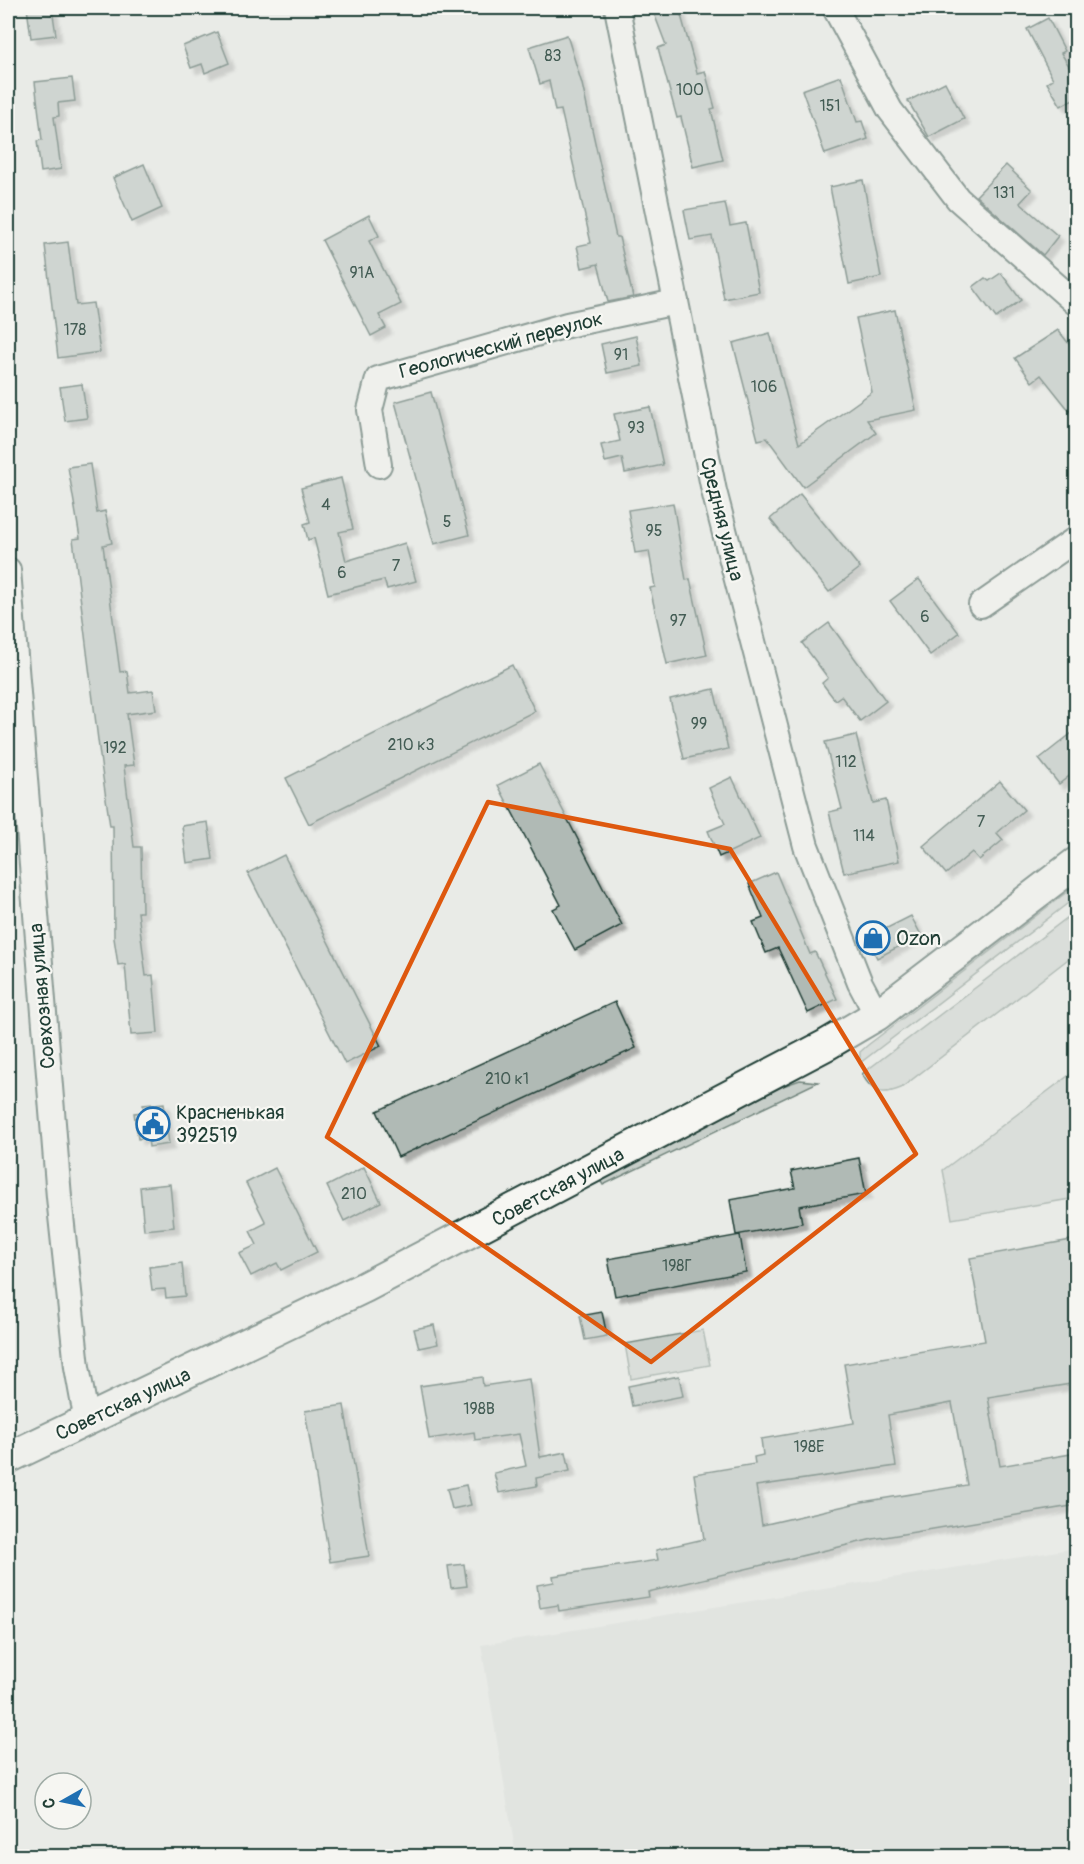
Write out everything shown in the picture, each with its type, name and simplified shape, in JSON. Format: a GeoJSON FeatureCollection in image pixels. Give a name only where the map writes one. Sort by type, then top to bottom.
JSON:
{"type":"FeatureCollection","features":[{"type":"Feature","properties":{"kind":"main road","name":"Советская улица"},"geometry":{"type":"LineString","coordinates":[[8,1458],[87,1422],[393,1272],[826,1045],[877,1015],[1077,863]]}},
{"type":"Feature","properties":{"kind":"street","name":"Средняя улица"},"geometry":{"type":"LineString","coordinates":[[617,8],[714,492],[806,846],[860,983],[877,1015]]}},
{"type":"Feature","properties":{"kind":"street"},"geometry":{"type":"LineString","coordinates":[[834,8],[890,110],[958,199],[1077,303]]}},
{"type":"Feature","properties":{"kind":"street","name":"Геологический переулок"},"geometry":{"type":"LineString","coordinates":[[379,465],[370,410],[378,379],[567,325],[676,302]]}},
{"type":"Feature","properties":{"kind":"street"},"geometry":{"type":"LineString","coordinates":[[981,605],[1077,539]]}},
{"type":"Feature","properties":{"kind":"street","name":"Совхозная улица"},"geometry":{"type":"LineString","coordinates":[[8,570],[59,1197],[76,1367],[87,1422]]}},
{"type":"Feature","properties":{"kind":"highlighted area"},"geometry":{"type":"Polygon","coordinates":[[[488,802],[730,849],[916,1154],[651,1362],[327,1137],[488,802]]]}},
{"type":"Feature","properties":{"kind":"shaded area"},"geometry":{"type":"Polygon","coordinates":[[[1076,885],[1076,897],[860,1063],[860,1052],[868,1045],[1076,885]]]}},
{"type":"Feature","properties":{"kind":"shaded area"},"geometry":{"type":"Polygon","coordinates":[[[1076,911],[1076,953],[901,1088],[883,1092],[870,1085],[862,1074],[1076,911]]]}},
{"type":"Feature","properties":{"kind":"shaded area"},"geometry":{"type":"Polygon","coordinates":[[[1076,1070],[1076,1198],[952,1219],[943,1170],[1076,1070]]]}},
{"type":"Feature","properties":{"kind":"shaded area"},"geometry":{"type":"Polygon","coordinates":[[[800,1080],[818,1082],[603,1185],[600,1180],[783,1086],[800,1080]]]}},
{"type":"Feature","properties":{"kind":"shaded area"},"geometry":{"type":"Polygon","coordinates":[[[703,1330],[710,1365],[631,1379],[625,1344],[703,1330]]]}},
{"type":"Feature","properties":{"kind":"shaded area"},"geometry":{"type":"Polygon","coordinates":[[[1076,1548],[1076,1856],[516,1856],[481,1645],[1076,1548]]]}},
{"type":"Feature","properties":{"kind":"building"},"geometry":{"type":"Polygon","coordinates":[[[27,8],[52,8],[56,35],[31,38],[27,8]]]}},
{"type":"Feature","properties":{"kind":"building"},"geometry":{"type":"Polygon","coordinates":[[[652,8],[679,8],[697,73],[705,71],[715,108],[711,109],[723,160],[693,167],[681,117],[677,118],[658,48],[666,45],[652,8]]]}},
{"type":"Feature","properties":{"kind":"building"},"geometry":{"type":"Polygon","coordinates":[[[1048,18],[1065,51],[1061,53],[1077,79],[1077,97],[1061,106],[1047,83],[1053,79],[1027,29],[1048,18]]]}},
{"type":"Feature","properties":{"kind":"building"},"geometry":{"type":"Polygon","coordinates":[[[217,32],[229,63],[205,73],[202,64],[191,68],[183,46],[217,32]]]}},
{"type":"Feature","properties":{"kind":"building"},"geometry":{"type":"Polygon","coordinates":[[[567,35],[582,84],[616,237],[619,237],[633,297],[608,302],[598,264],[582,268],[577,246],[591,243],[561,110],[555,111],[549,81],[540,84],[529,47],[567,35]]]}},
{"type":"Feature","properties":{"kind":"building"},"geometry":{"type":"Polygon","coordinates":[[[841,76],[857,122],[862,121],[868,139],[825,154],[802,90],[841,76]]]}},
{"type":"Feature","properties":{"kind":"building"},"geometry":{"type":"Polygon","coordinates":[[[72,78],[75,101],[58,103],[59,116],[54,117],[61,169],[41,172],[37,141],[42,140],[35,82],[72,78]]]}},
{"type":"Feature","properties":{"kind":"building"},"geometry":{"type":"Polygon","coordinates":[[[945,82],[964,119],[929,137],[908,101],[945,82]]]}},
{"type":"Feature","properties":{"kind":"building"},"geometry":{"type":"Polygon","coordinates":[[[144,164],[162,208],[132,222],[113,178],[144,164]]]}},
{"type":"Feature","properties":{"kind":"building"},"geometry":{"type":"Polygon","coordinates":[[[1006,165],[1032,190],[1020,203],[1058,236],[1043,255],[976,196],[1006,165]]]}},
{"type":"Feature","properties":{"kind":"building"},"geometry":{"type":"Polygon","coordinates":[[[863,180],[881,277],[849,284],[830,187],[863,180]]]}},
{"type":"Feature","properties":{"kind":"building"},"geometry":{"type":"Polygon","coordinates":[[[725,203],[730,226],[746,223],[759,292],[724,299],[712,236],[690,240],[684,210],[725,203]]]}},
{"type":"Feature","properties":{"kind":"building"},"geometry":{"type":"Polygon","coordinates":[[[369,215],[379,236],[369,241],[401,304],[379,315],[386,328],[371,336],[322,240],[369,215]]]}},
{"type":"Feature","properties":{"kind":"building"},"geometry":{"type":"Polygon","coordinates":[[[68,242],[76,305],[93,303],[100,352],[58,358],[45,245],[68,242]]]}},
{"type":"Feature","properties":{"kind":"building"},"geometry":{"type":"Polygon","coordinates":[[[1001,273],[1021,300],[996,318],[973,287],[985,278],[989,281],[1001,273]]]}},
{"type":"Feature","properties":{"kind":"building"},"geometry":{"type":"Polygon","coordinates":[[[895,310],[916,410],[867,420],[876,433],[803,487],[767,438],[758,440],[733,343],[770,333],[799,444],[872,392],[856,318],[895,310]]]}},
{"type":"Feature","properties":{"kind":"building"},"geometry":{"type":"Polygon","coordinates":[[[1058,330],[1077,354],[1077,420],[1041,375],[1032,382],[1015,358],[1058,330]]]}},
{"type":"Feature","properties":{"kind":"building"},"geometry":{"type":"Polygon","coordinates":[[[636,336],[642,366],[607,373],[601,344],[636,336]]]}},
{"type":"Feature","properties":{"kind":"building"},"geometry":{"type":"Polygon","coordinates":[[[82,384],[87,418],[65,421],[60,387],[82,384]]]}},
{"type":"Feature","properties":{"kind":"building"},"geometry":{"type":"Polygon","coordinates":[[[431,392],[469,535],[434,544],[395,402],[431,392]]]}},
{"type":"Feature","properties":{"kind":"building"},"geometry":{"type":"Polygon","coordinates":[[[650,407],[663,465],[625,473],[622,458],[605,462],[601,445],[620,441],[614,414],[650,407]]]}},
{"type":"Feature","properties":{"kind":"building"},"geometry":{"type":"Polygon","coordinates":[[[90,464],[97,513],[105,511],[112,543],[103,545],[120,672],[127,671],[130,693],[153,690],[156,710],[127,714],[134,765],[124,766],[134,847],[141,847],[142,912],[138,912],[146,976],[153,975],[158,1033],[131,1035],[125,964],[118,965],[114,938],[113,826],[110,826],[101,764],[73,539],[80,538],[68,467],[90,464]]]}},
{"type":"Feature","properties":{"kind":"building"},"geometry":{"type":"Polygon","coordinates":[[[341,478],[353,529],[339,532],[346,561],[405,543],[416,581],[387,589],[384,580],[328,594],[314,538],[308,540],[304,524],[310,522],[301,488],[341,478]]]}},
{"type":"Feature","properties":{"kind":"building"},"geometry":{"type":"Polygon","coordinates":[[[800,494],[860,568],[829,592],[770,519],[800,494]]]}},
{"type":"Feature","properties":{"kind":"building"},"geometry":{"type":"Polygon","coordinates":[[[673,503],[686,580],[690,579],[707,655],[667,664],[650,588],[655,587],[649,551],[635,553],[628,510],[673,503]]]}},
{"type":"Feature","properties":{"kind":"building"},"geometry":{"type":"Polygon","coordinates":[[[919,579],[959,633],[930,655],[890,601],[919,579]]]}},
{"type":"Feature","properties":{"kind":"building"},"geometry":{"type":"Polygon","coordinates":[[[829,623],[886,701],[860,721],[841,696],[835,700],[822,683],[828,678],[802,643],[829,623]]]}},
{"type":"Feature","properties":{"kind":"building"},"geometry":{"type":"Polygon","coordinates":[[[512,665],[535,711],[309,824],[286,778],[512,665]]]}},
{"type":"Feature","properties":{"kind":"building"},"geometry":{"type":"Polygon","coordinates":[[[714,689],[728,749],[684,759],[670,699],[714,689]]]}},
{"type":"Feature","properties":{"kind":"building"},"geometry":{"type":"Polygon","coordinates":[[[1077,729],[1077,770],[1059,784],[1039,759],[1077,729]]]}},
{"type":"Feature","properties":{"kind":"building"},"geometry":{"type":"Polygon","coordinates":[[[856,735],[873,803],[886,800],[899,861],[844,873],[829,812],[842,809],[825,742],[856,735]]]}},
{"type":"Feature","properties":{"kind":"building"},"geometry":{"type":"Polygon","coordinates":[[[539,764],[622,925],[575,950],[553,909],[561,905],[498,785],[539,764]]]}},
{"type":"Feature","properties":{"kind":"building"},"geometry":{"type":"Polygon","coordinates":[[[732,777],[760,838],[719,857],[708,831],[725,824],[709,788],[732,777]]]}},
{"type":"Feature","properties":{"kind":"building"},"geometry":{"type":"Polygon","coordinates":[[[1000,781],[1024,810],[997,833],[1003,840],[979,860],[972,852],[946,874],[923,846],[1000,781]]]}},
{"type":"Feature","properties":{"kind":"building"},"geometry":{"type":"Polygon","coordinates":[[[208,822],[213,859],[187,863],[182,826],[208,822]]]}},
{"type":"Feature","properties":{"kind":"building"},"geometry":{"type":"Polygon","coordinates":[[[284,855],[381,1046],[345,1064],[248,873],[284,855]]]}},
{"type":"Feature","properties":{"kind":"building"},"geometry":{"type":"Polygon","coordinates":[[[776,872],[810,954],[815,952],[837,999],[808,1013],[778,948],[766,953],[753,922],[763,918],[749,884],[776,872]]]}},
{"type":"Feature","properties":{"kind":"building"},"geometry":{"type":"Polygon","coordinates":[[[911,916],[921,935],[877,958],[867,938],[911,916]]]}},
{"type":"Feature","properties":{"kind":"building"},"geometry":{"type":"Polygon","coordinates":[[[615,1002],[636,1048],[398,1157],[377,1111],[615,1002]]]}},
{"type":"Feature","properties":{"kind":"building"},"geometry":{"type":"Polygon","coordinates":[[[164,1103],[169,1144],[149,1147],[148,1138],[138,1139],[134,1113],[144,1112],[143,1105],[164,1103]]]}},
{"type":"Feature","properties":{"kind":"building"},"geometry":{"type":"Polygon","coordinates":[[[859,1158],[866,1194],[799,1206],[802,1223],[736,1235],[730,1200],[795,1188],[791,1171],[859,1158]]]}},
{"type":"Feature","properties":{"kind":"building"},"geometry":{"type":"Polygon","coordinates":[[[364,1167],[381,1202],[344,1221],[327,1186],[364,1167]]]}},
{"type":"Feature","properties":{"kind":"building"},"geometry":{"type":"Polygon","coordinates":[[[275,1168],[317,1252],[281,1270],[277,1263],[251,1276],[239,1253],[257,1245],[250,1231],[266,1223],[246,1183],[275,1168]]]}},
{"type":"Feature","properties":{"kind":"building"},"geometry":{"type":"Polygon","coordinates":[[[170,1184],[174,1227],[144,1230],[140,1187],[170,1184]]]}},
{"type":"Feature","properties":{"kind":"building"},"geometry":{"type":"Polygon","coordinates":[[[740,1235],[746,1272],[615,1296],[608,1259],[740,1235]]]}},
{"type":"Feature","properties":{"kind":"building"},"geometry":{"type":"Polygon","coordinates":[[[1077,1239],[1077,1383],[988,1397],[1000,1466],[1077,1453],[1077,1505],[873,1539],[648,1592],[649,1597],[559,1611],[558,1605],[540,1608],[537,1585],[554,1582],[553,1576],[658,1560],[656,1550],[704,1539],[694,1474],[755,1464],[754,1457],[763,1455],[761,1439],[854,1423],[844,1364],[985,1341],[970,1258],[1077,1239]],[[952,1403],[888,1415],[896,1466],[756,1486],[762,1525],[862,1502],[967,1485],[952,1403]]]}},
{"type":"Feature","properties":{"kind":"building"},"geometry":{"type":"Polygon","coordinates":[[[182,1263],[185,1296],[166,1298],[165,1289],[152,1290],[149,1267],[182,1263]]]}},
{"type":"Feature","properties":{"kind":"building"},"geometry":{"type":"Polygon","coordinates":[[[602,1312],[607,1336],[585,1340],[580,1316],[602,1312]]]}},
{"type":"Feature","properties":{"kind":"building"},"geometry":{"type":"Polygon","coordinates":[[[434,1325],[438,1344],[419,1348],[414,1329],[434,1325]]]}},
{"type":"Feature","properties":{"kind":"building"},"geometry":{"type":"Polygon","coordinates":[[[679,1376],[683,1396],[632,1406],[628,1386],[679,1376]]]}},
{"type":"Feature","properties":{"kind":"building"},"geometry":{"type":"Polygon","coordinates":[[[482,1377],[483,1386],[529,1379],[540,1457],[566,1452],[570,1471],[536,1478],[537,1486],[499,1493],[494,1473],[526,1466],[519,1434],[475,1440],[474,1432],[429,1439],[420,1386],[482,1377]]]}},
{"type":"Feature","properties":{"kind":"building"},"geometry":{"type":"Polygon","coordinates":[[[344,1405],[369,1556],[330,1562],[305,1411],[344,1405]]]}},
{"type":"Feature","properties":{"kind":"building"},"geometry":{"type":"Polygon","coordinates":[[[466,1485],[471,1505],[452,1509],[447,1489],[466,1485]]]}},
{"type":"Feature","properties":{"kind":"building"},"geometry":{"type":"Polygon","coordinates":[[[464,1564],[467,1586],[451,1588],[448,1566],[464,1564]]]}},
{"type":"Feature","properties":{"kind":"place","name":"Ozon"},"geometry":{"type":"Point","coordinates":[873,938]}},
{"type":"Feature","properties":{"kind":"place","name":"Красненькая 392519"},"geometry":{"type":"Point","coordinates":[153,1124]}}]}
